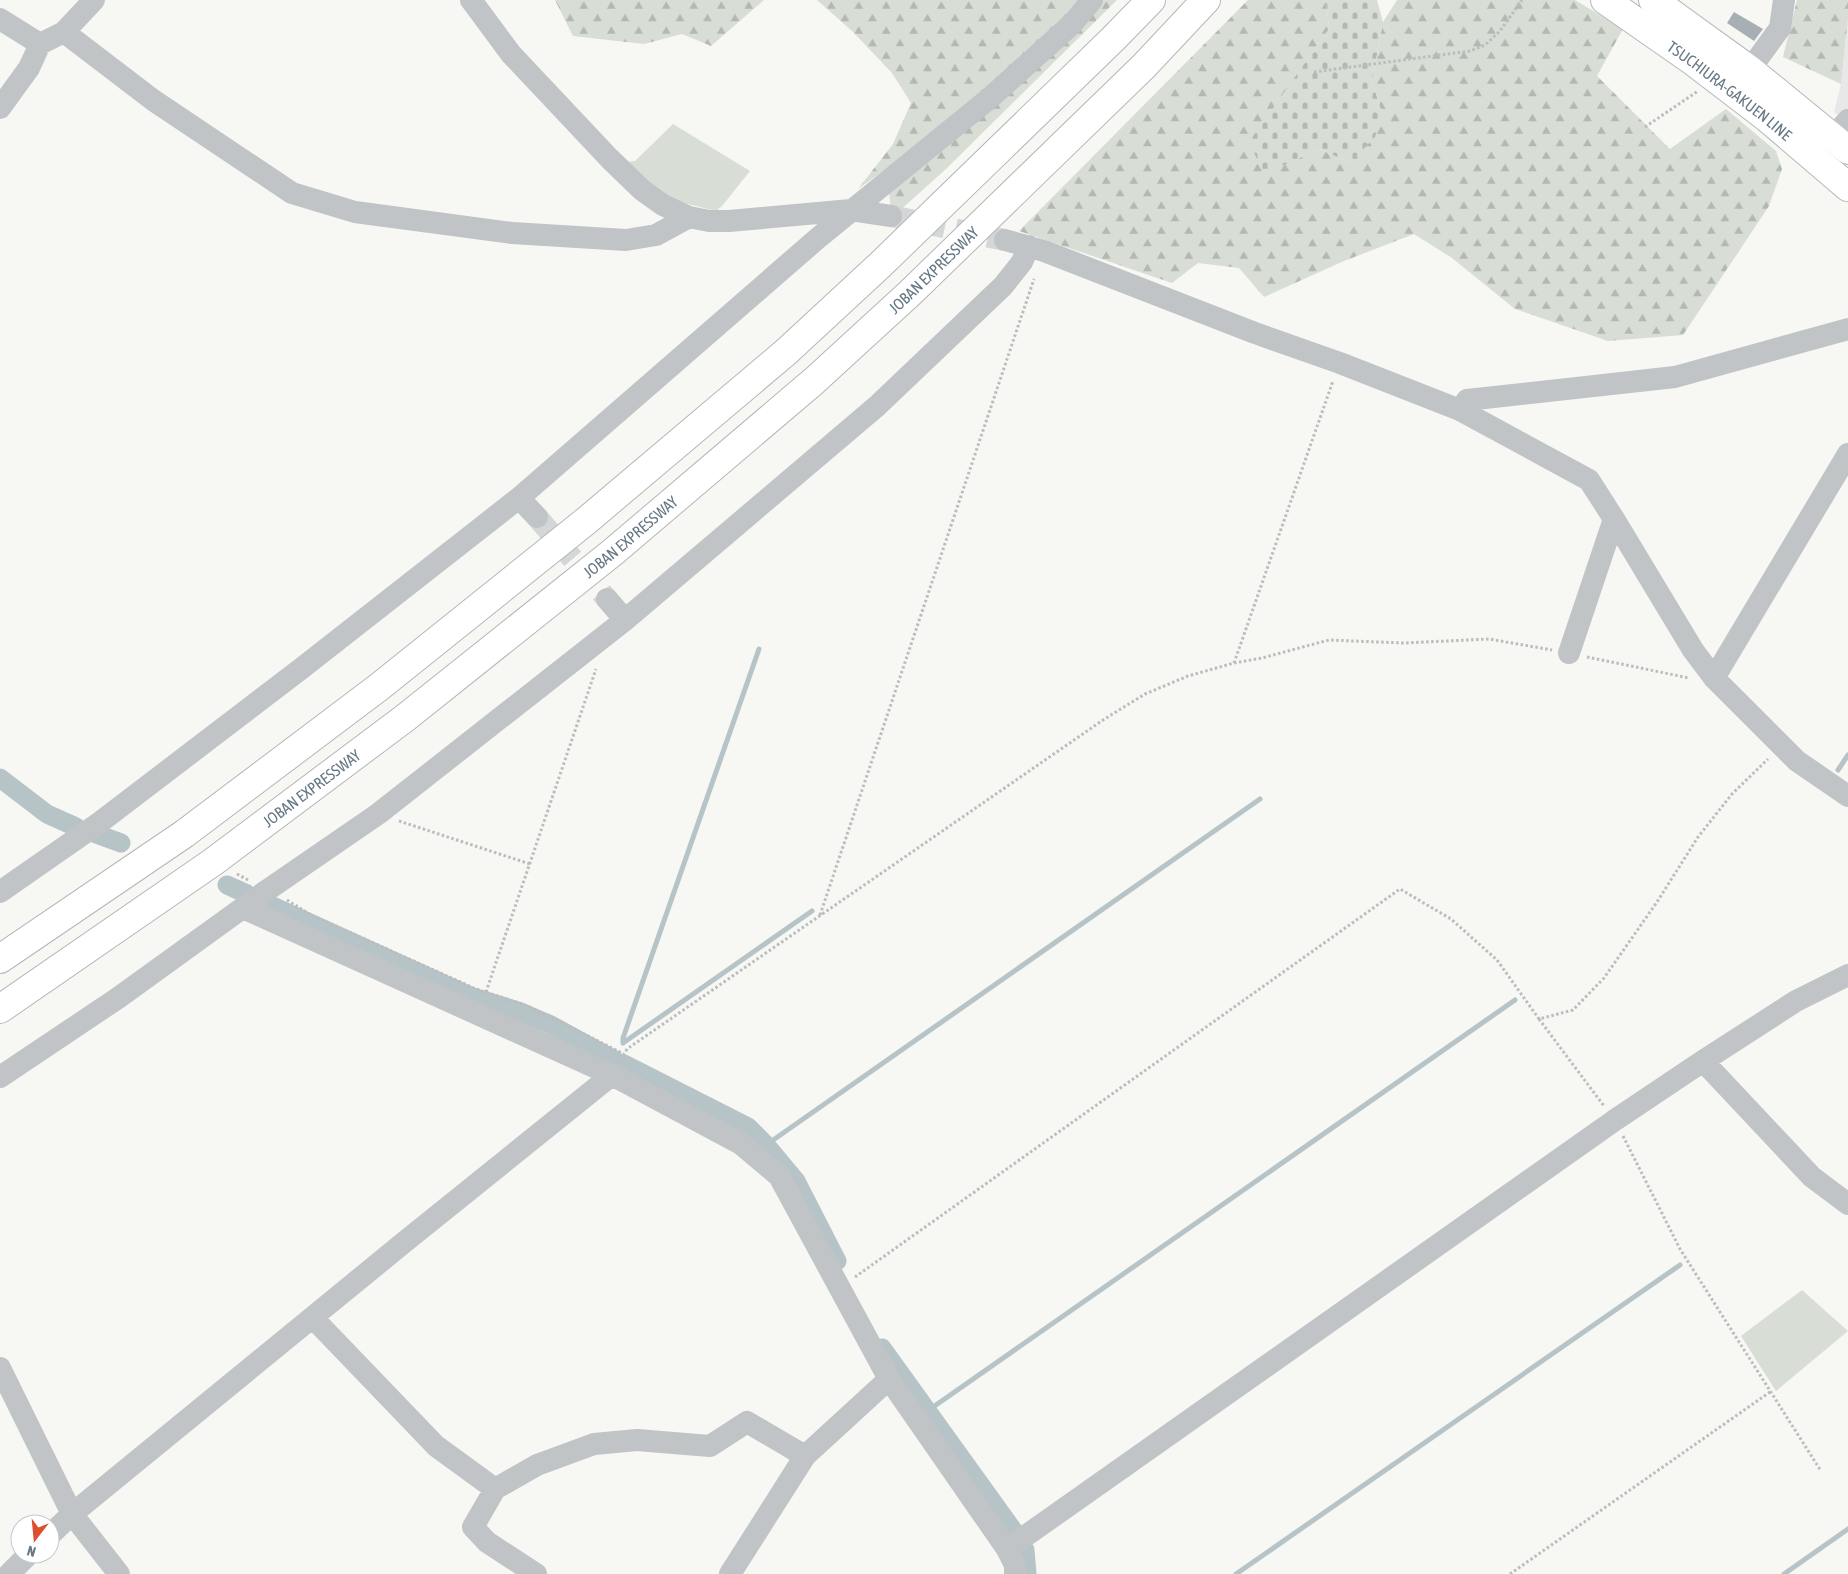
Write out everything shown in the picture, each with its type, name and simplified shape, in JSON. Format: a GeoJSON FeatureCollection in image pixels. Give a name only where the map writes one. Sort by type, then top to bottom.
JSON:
{"type":"FeatureCollection","features":[{"type":"Feature","properties":{"kind":"main road"},"geometry":{"type":"LineString","coordinates":[[0,958],[192,828],[380,687],[586,521],[786,352],[873,272],[1151,0]]}},
{"type":"Feature","properties":{"kind":"main road","name":"JOBAN EXPRESSWAY"},"geometry":{"type":"LineString","coordinates":[[0,1009],[221,857],[405,718],[613,552],[814,381],[910,293],[1144,66],[1206,0]]}},
{"type":"Feature","properties":{"kind":"main road","name":"TSUCHIURA-GAKUEN LINE"},"geometry":{"type":"LineString","coordinates":[[1605,0],[1724,85],[1818,160],[1848,187]]}},
{"type":"Feature","properties":{"kind":"main road","name":"TSUCHIURA-GAKUEN LINE"},"geometry":{"type":"LineString","coordinates":[[1653,0],[1843,135]]}},
{"type":"Feature","properties":{"kind":"street"},"geometry":{"type":"LineString","coordinates":[[0,108],[29,68],[40,44],[64,32],[94,0]]}},
{"type":"Feature","properties":{"kind":"street"},"geometry":{"type":"LineString","coordinates":[[471,0],[511,54],[609,158],[642,190],[663,205],[689,217],[709,221],[729,221],[851,210],[891,216]]}},
{"type":"Feature","properties":{"kind":"street"},"geometry":{"type":"LineString","coordinates":[[0,892],[99,823],[302,668],[519,498],[851,210],[992,97],[1072,24],[1092,0]]}},
{"type":"Feature","properties":{"kind":"street"},"geometry":{"type":"LineString","coordinates":[[1724,85],[1750,70],[1780,28],[1784,0]]}},
{"type":"Feature","properties":{"kind":"street"},"geometry":{"type":"LineString","coordinates":[[0,19],[40,44]]}},
{"type":"Feature","properties":{"kind":"street"},"geometry":{"type":"LineString","coordinates":[[64,32],[153,100],[292,193],[355,212],[512,233],[626,240],[656,235],[689,217]]}},
{"type":"Feature","properties":{"kind":"street"},"geometry":{"type":"LineString","coordinates":[[1005,240],[1037,248],[1460,410],[1589,480],[1693,650],[1714,678],[1797,761],[1848,796]]}},
{"type":"Feature","properties":{"kind":"street"},"geometry":{"type":"LineString","coordinates":[[0,1077],[118,998],[266,890],[378,814],[617,626],[878,406],[1003,286],[1022,262],[1037,248]]}},
{"type":"Feature","properties":{"kind":"street"},"geometry":{"type":"LineString","coordinates":[[1460,410],[1467,400],[1675,377],[1848,329]]}},
{"type":"Feature","properties":{"kind":"street"},"geometry":{"type":"LineString","coordinates":[[1714,678],[1848,454]]}},
{"type":"Feature","properties":{"kind":"street"},"geometry":{"type":"LineString","coordinates":[[519,498],[537,517]]}},
{"type":"Feature","properties":{"kind":"street"},"geometry":{"type":"LineString","coordinates":[[1569,653],[1614,519]]}},
{"type":"Feature","properties":{"kind":"street"},"geometry":{"type":"LineString","coordinates":[[607,599],[617,626]]}},
{"type":"Feature","properties":{"kind":"street"},"geometry":{"type":"LineString","coordinates":[[243,908],[612,1075],[741,1144],[779,1176],[889,1379],[1007,1549],[1015,1565],[1014,1574]]}},
{"type":"Feature","properties":{"kind":"street"},"geometry":{"type":"LineString","coordinates":[[1007,1549],[1615,1120],[1796,1001],[1848,974]]}},
{"type":"Feature","properties":{"kind":"street"},"geometry":{"type":"LineString","coordinates":[[1703,1061],[1812,1177],[1848,1204]]}},
{"type":"Feature","properties":{"kind":"street"},"geometry":{"type":"LineString","coordinates":[[60,1525],[612,1075]]}},
{"type":"Feature","properties":{"kind":"street"},"geometry":{"type":"LineString","coordinates":[[313,1318],[436,1446],[495,1489]]}},
{"type":"Feature","properties":{"kind":"street"},"geometry":{"type":"LineString","coordinates":[[0,1368],[72,1514],[119,1574]]}},
{"type":"Feature","properties":{"kind":"street"},"geometry":{"type":"LineString","coordinates":[[730,1574],[805,1456],[889,1379]]}},
{"type":"Feature","properties":{"kind":"street"},"geometry":{"type":"LineString","coordinates":[[536,1574],[487,1542],[473,1527],[495,1489],[537,1465],[594,1444],[637,1440],[710,1446],[747,1422],[805,1456]]}},
{"type":"Feature","properties":{"kind":"street"},"geometry":{"type":"LineString","coordinates":[[9,1574],[19,1564]]}},
{"type":"Feature","properties":{"kind":"path"},"geometry":{"type":"LineString","coordinates":[[1314,72],[1470,51],[1485,45],[1500,30],[1522,0]]}},
{"type":"Feature","properties":{"kind":"path"},"geometry":{"type":"LineString","coordinates":[[1645,127],[1724,85]]}},
{"type":"Feature","properties":{"kind":"path"},"geometry":{"type":"LineString","coordinates":[[820,916],[1037,248]]}},
{"type":"Feature","properties":{"kind":"path"},"geometry":{"type":"LineString","coordinates":[[1234,663],[1340,363]]}},
{"type":"Feature","properties":{"kind":"path"},"geometry":{"type":"LineString","coordinates":[[486,992],[530,864],[617,626]]}},
{"type":"Feature","properties":{"kind":"path"},"geometry":{"type":"LineString","coordinates":[[612,1075],[627,1049],[1103,720],[1145,694],[1188,676],[1329,640],[1404,643],[1489,639],[1569,653],[1697,680],[1714,678]]}},
{"type":"Feature","properties":{"kind":"path"},"geometry":{"type":"LineString","coordinates":[[1539,1019],[1574,1010],[1604,978],[1657,902],[1698,837],[1732,794],[1780,746]]}},
{"type":"Feature","properties":{"kind":"path"},"geometry":{"type":"LineString","coordinates":[[378,814],[530,864]]}},
{"type":"Feature","properties":{"kind":"path"},"geometry":{"type":"LineString","coordinates":[[840,1288],[1400,889],[1451,919],[1497,960],[1615,1120],[1680,1249],[1821,1471]]}},
{"type":"Feature","properties":{"kind":"path"},"geometry":{"type":"LineString","coordinates":[[266,890],[311,914],[486,992],[528,1006],[624,1054]]}},
{"type":"Feature","properties":{"kind":"path"},"geometry":{"type":"LineString","coordinates":[[1510,1574],[1770,1392]]}},
{"type":"Feature","properties":{"kind":"shaded area"},"geometry":{"type":"Polygon","coordinates":[[[1848,18],[1848,125],[1834,112],[1841,84],[1848,18]]]}},
{"type":"Feature","properties":{"kind":"green space"},"geometry":{"type":"Polygon","coordinates":[[[555,0],[764,0],[711,46],[682,34],[644,44],[573,36],[555,0]]]}},
{"type":"Feature","properties":{"kind":"green space"},"geometry":{"type":"Polygon","coordinates":[[[817,0],[1078,0],[1063,18],[936,133],[858,189],[893,144],[911,103],[892,73],[852,31],[817,0]]]}},
{"type":"Feature","properties":{"kind":"green space"},"geometry":{"type":"Polygon","coordinates":[[[1102,0],[1117,0],[946,169],[898,212],[891,208],[889,193],[1102,0]]]}},
{"type":"Feature","properties":{"kind":"green space"},"geometry":{"type":"Polygon","coordinates":[[[1248,0],[1326,0],[1329,29],[1250,142],[1264,173],[1320,149],[1350,163],[1382,114],[1372,81],[1383,22],[1397,0],[1575,0],[1623,29],[1597,76],[1670,149],[1726,109],[1776,151],[1782,169],[1769,206],[1683,335],[1608,341],[1515,309],[1452,258],[1414,234],[1344,261],[1264,297],[1239,268],[1198,263],[1172,283],[1019,231],[1248,0]]]}},
{"type":"Feature","properties":{"kind":"green space"},"geometry":{"type":"Polygon","coordinates":[[[1326,0],[1377,0],[1383,22],[1372,81],[1382,114],[1375,137],[1350,163],[1320,149],[1264,174],[1249,142],[1329,29],[1326,0]]]}},
{"type":"Feature","properties":{"kind":"green space"},"geometry":{"type":"Polygon","coordinates":[[[1797,0],[1848,0],[1841,84],[1783,57],[1797,0]]]}},
{"type":"Feature","properties":{"kind":"green space"},"geometry":{"type":"Polygon","coordinates":[[[673,124],[750,171],[716,211],[676,201],[662,194],[625,162],[635,161],[673,124]]]}},
{"type":"Feature","properties":{"kind":"green space"},"geometry":{"type":"Polygon","coordinates":[[[1802,1290],[1848,1331],[1776,1391],[1741,1336],[1802,1290]]]}},
{"type":"Feature","properties":{"kind":"building"},"geometry":{"type":"Polygon","coordinates":[[[1734,12],[1763,29],[1754,41],[1727,23],[1734,12]]]}},
{"type":"Feature","properties":{"kind":"waterway"},"geometry":{"type":"LineString","coordinates":[[623,1043],[623,1038],[759,649]]}},
{"type":"Feature","properties":{"kind":"waterway"},"geometry":{"type":"LineString","coordinates":[[1838,770],[1848,755]]}},
{"type":"Feature","properties":{"kind":"waterway"},"geometry":{"type":"LineString","coordinates":[[0,778],[47,814],[76,827]]}},
{"type":"Feature","properties":{"kind":"waterway"},"geometry":{"type":"LineString","coordinates":[[766,1145],[1260,799]]}},
{"type":"Feature","properties":{"kind":"waterway"},"geometry":{"type":"LineString","coordinates":[[94,833],[121,843]]}},
{"type":"Feature","properties":{"kind":"waterway"},"geometry":{"type":"LineString","coordinates":[[227,885],[247,894]]}},
{"type":"Feature","properties":{"kind":"waterway"},"geometry":{"type":"LineString","coordinates":[[268,904],[470,996],[518,1011],[551,1025],[615,1060]]}},
{"type":"Feature","properties":{"kind":"waterway"},"geometry":{"type":"LineString","coordinates":[[623,1043],[812,911]]}},
{"type":"Feature","properties":{"kind":"waterway"},"geometry":{"type":"LineString","coordinates":[[926,1412],[1515,1000]]}},
{"type":"Feature","properties":{"kind":"waterway"},"geometry":{"type":"LineString","coordinates":[[624,1064],[748,1127],[796,1181],[837,1261]]}},
{"type":"Feature","properties":{"kind":"waterway"},"geometry":{"type":"LineString","coordinates":[[1236,1574],[1680,1265]]}},
{"type":"Feature","properties":{"kind":"waterway"},"geometry":{"type":"LineString","coordinates":[[882,1348],[1013,1530]]}},
{"type":"Feature","properties":{"kind":"waterway"},"geometry":{"type":"LineString","coordinates":[[1784,1574],[1848,1529]]}},
{"type":"Feature","properties":{"kind":"waterway"},"geometry":{"type":"LineString","coordinates":[[1025,1550],[1027,1574]]}},
{"type":"Feature","properties":{"kind":"tunnel"},"geometry":{"type":"LineString","coordinates":[[891,216],[1005,240]]}},
{"type":"Feature","properties":{"kind":"tunnel"},"geometry":{"type":"LineString","coordinates":[[537,517],[607,599]]}}]}
